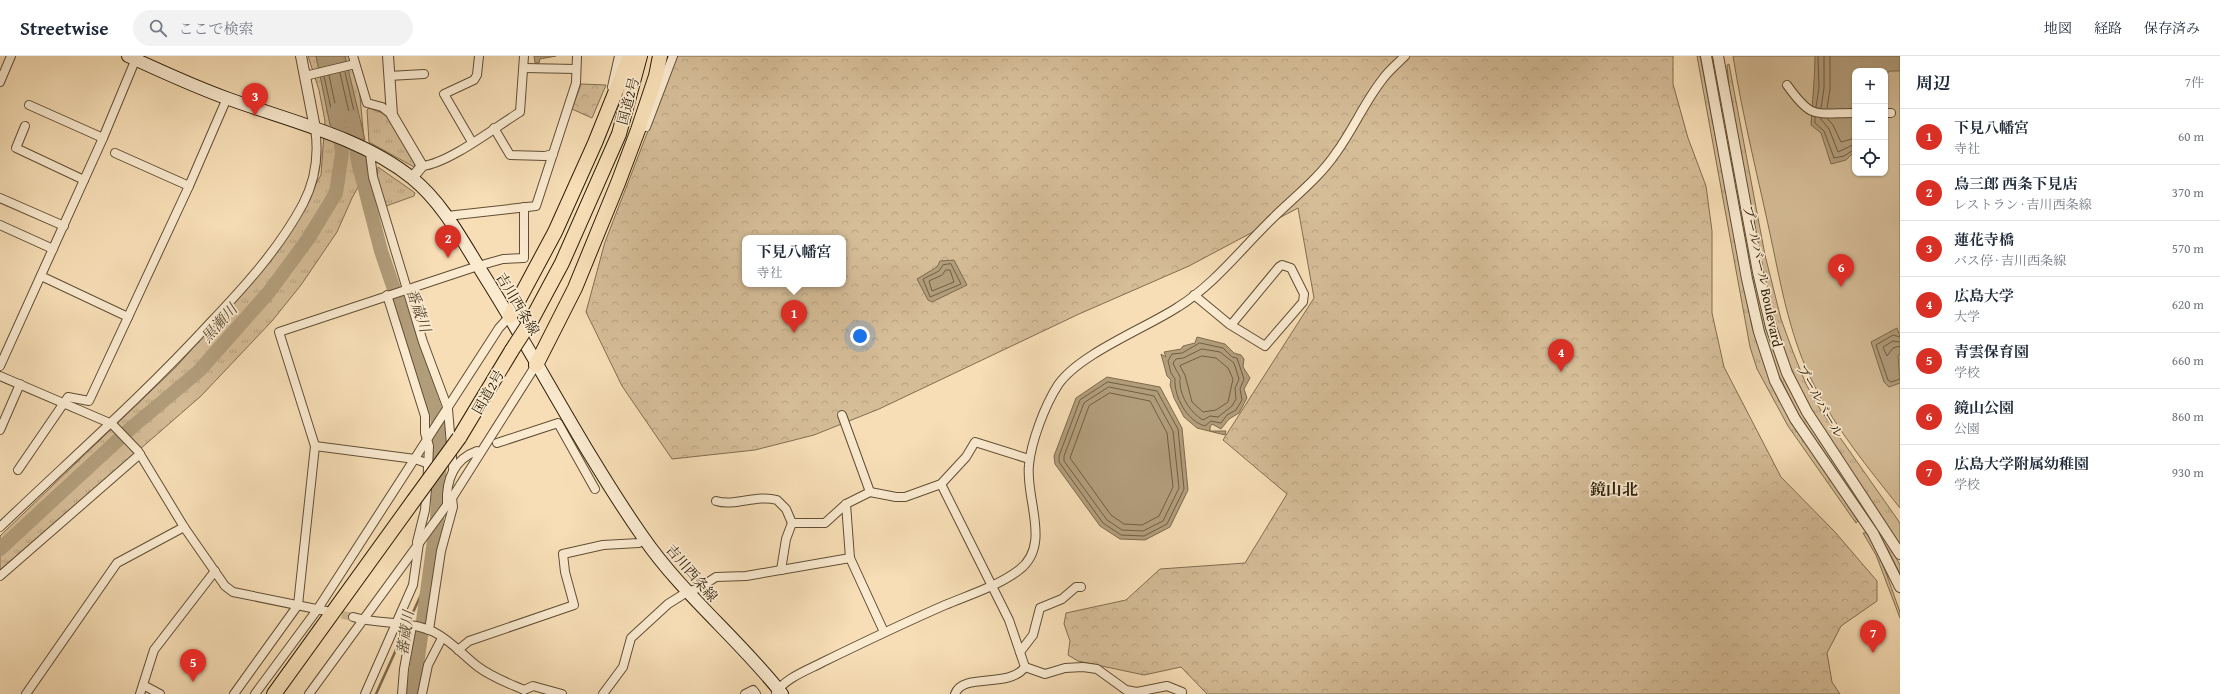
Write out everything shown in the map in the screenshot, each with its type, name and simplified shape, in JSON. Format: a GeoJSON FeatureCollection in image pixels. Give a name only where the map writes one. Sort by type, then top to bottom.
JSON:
{"type":"FeatureCollection","features":[{"type":"Feature","properties":{"kind":"highway"},"geometry":{"type":"LineString","coordinates":[[510,316],[555,232],[596,143],[630,56]]}},
{"type":"Feature","properties":{"kind":"highway","name":"国道2号"},"geometry":{"type":"LineString","coordinates":[[274,694],[459,438],[532,318],[562,263],[619,134],[640,56]]}},
{"type":"Feature","properties":{"kind":"highway"},"geometry":{"type":"LineString","coordinates":[[536,365],[575,288],[638,130],[656,76],[660,56]]}},
{"type":"Feature","properties":{"kind":"main road","name":"吉川西条線"},"geometry":{"type":"LineString","coordinates":[[134,57],[227,98],[328,133],[369,152],[394,166],[412,178],[428,193],[447,216],[510,316],[576,445],[644,538],[687,592],[778,692]]}},
{"type":"Feature","properties":{"kind":"street"},"geometry":{"type":"LineString","coordinates":[[0,82],[11,56]]}},
{"type":"Feature","properties":{"kind":"street"},"geometry":{"type":"LineString","coordinates":[[0,527],[112,425],[182,354],[247,284],[289,228],[303,204],[314,175],[317,143],[308,75],[301,56]]}},
{"type":"Feature","properties":{"kind":"street"},"geometry":{"type":"LineString","coordinates":[[388,56],[392,115]]}},
{"type":"Feature","properties":{"kind":"street"},"geometry":{"type":"LineString","coordinates":[[472,142],[444,94],[474,80],[477,75],[479,56]]}},
{"type":"Feature","properties":{"kind":"street"},"geometry":{"type":"LineString","coordinates":[[412,178],[422,166],[429,165],[450,155],[520,112],[524,56]]}},
{"type":"Feature","properties":{"kind":"street"},"geometry":{"type":"LineString","coordinates":[[447,216],[536,206],[576,83],[577,56]]}},
{"type":"Feature","properties":{"kind":"street"},"geometry":{"type":"LineString","coordinates":[[596,143],[609,100],[619,56]]}},
{"type":"Feature","properties":{"kind":"street"},"geometry":{"type":"LineString","coordinates":[[638,130],[645,130],[673,56]]}},
{"type":"Feature","properties":{"kind":"street"},"geometry":{"type":"LineString","coordinates":[[778,692],[797,675],[884,632],[991,585],[1020,569],[1027,562],[1034,545],[1036,529],[1028,480],[1029,459],[1050,398],[1064,377],[1100,351],[1180,306],[1216,276],[1267,223],[1318,175],[1336,154],[1383,79],[1405,56]]}},
{"type":"Feature","properties":{"kind":"street","name":"ブールバール Boulevard"},"geometry":{"type":"LineString","coordinates":[[1706,56],[1749,287],[1759,332],[1775,381],[1795,419],[1873,533],[1900,587]]}},
{"type":"Feature","properties":{"kind":"street","name":"ブールバール"},"geometry":{"type":"LineString","coordinates":[[1718,56],[1758,272],[1771,327],[1787,373],[1811,418],[1900,554]]}},
{"type":"Feature","properties":{"kind":"street"},"geometry":{"type":"LineString","coordinates":[[0,366],[103,138],[134,57]]}},
{"type":"Feature","properties":{"kind":"street"},"geometry":{"type":"LineString","coordinates":[[308,75],[353,61],[367,102],[382,107],[392,115],[422,166]]}},
{"type":"Feature","properties":{"kind":"street"},"geometry":{"type":"LineString","coordinates":[[524,68],[576,69]]}},
{"type":"Feature","properties":{"kind":"street"},"geometry":{"type":"LineString","coordinates":[[389,76],[424,74]]}},
{"type":"Feature","properties":{"kind":"street"},"geometry":{"type":"LineString","coordinates":[[1787,85],[1802,105],[1812,113],[1852,113]]}},
{"type":"Feature","properties":{"kind":"street"},"geometry":{"type":"LineString","coordinates":[[18,470],[63,402],[68,397],[89,401],[189,186],[227,98]]}},
{"type":"Feature","properties":{"kind":"street"},"geometry":{"type":"LineString","coordinates":[[29,105],[103,138]]}},
{"type":"Feature","properties":{"kind":"street"},"geometry":{"type":"LineString","coordinates":[[25,126],[16,148],[84,180]]}},
{"type":"Feature","properties":{"kind":"street"},"geometry":{"type":"LineString","coordinates":[[494,128],[510,155],[544,156],[554,154]]}},
{"type":"Feature","properties":{"kind":"street"},"geometry":{"type":"LineString","coordinates":[[369,152],[373,177],[423,342],[448,409],[453,467],[447,491],[453,507],[441,551],[427,630]]}},
{"type":"Feature","properties":{"kind":"street"},"geometry":{"type":"LineString","coordinates":[[114,153],[189,186]]}},
{"type":"Feature","properties":{"kind":"street"},"geometry":{"type":"LineString","coordinates":[[0,198],[64,226]]}},
{"type":"Feature","properties":{"kind":"street"},"geometry":{"type":"LineString","coordinates":[[234,694],[298,605],[315,446],[279,332],[407,288],[478,266],[504,259],[524,258],[524,207]]}},
{"type":"Feature","properties":{"kind":"street"},"geometry":{"type":"LineString","coordinates":[[0,225],[53,249]]}},
{"type":"Feature","properties":{"kind":"street"},"geometry":{"type":"LineString","coordinates":[[1194,295],[1231,325],[1265,346],[1303,302],[1304,294],[1291,268],[1282,265],[1279,267],[1231,325]]}},
{"type":"Feature","properties":{"kind":"street"},"geometry":{"type":"LineString","coordinates":[[41,276],[128,317]]}},
{"type":"Feature","properties":{"kind":"street"},"geometry":{"type":"LineString","coordinates":[[365,694],[413,585],[418,544],[425,510],[429,465],[429,446],[425,433],[426,416],[387,295]]}},
{"type":"Feature","properties":{"kind":"street"},"geometry":{"type":"LineString","coordinates":[[255,694],[317,610],[499,328],[510,316]]}},
{"type":"Feature","properties":{"kind":"street"},"geometry":{"type":"LineString","coordinates":[[309,694],[450,500],[536,365]]}},
{"type":"Feature","properties":{"kind":"street"},"geometry":{"type":"LineString","coordinates":[[0,376],[63,402],[112,425],[139,452],[184,527],[225,586],[233,592],[326,612]]}},
{"type":"Feature","properties":{"kind":"street"},"geometry":{"type":"LineString","coordinates":[[0,430],[20,384]]}},
{"type":"Feature","properties":{"kind":"street"},"geometry":{"type":"LineString","coordinates":[[842,415],[870,492]]}},
{"type":"Feature","properties":{"kind":"street"},"geometry":{"type":"LineString","coordinates":[[497,443],[558,423],[576,445],[595,489]]}},
{"type":"Feature","properties":{"kind":"street"},"geometry":{"type":"LineString","coordinates":[[792,523],[825,523],[846,504],[870,492],[896,497],[905,497],[941,484],[966,457],[975,442],[1029,459]]}},
{"type":"Feature","properties":{"kind":"street"},"geometry":{"type":"LineString","coordinates":[[315,446],[415,459],[429,465],[453,467],[477,450]]}},
{"type":"Feature","properties":{"kind":"street"},"geometry":{"type":"LineString","coordinates":[[0,576],[139,452]]}},
{"type":"Feature","properties":{"kind":"street"},"geometry":{"type":"LineString","coordinates":[[941,484],[1009,620],[1025,668]]}},
{"type":"Feature","properties":{"kind":"street"},"geometry":{"type":"LineString","coordinates":[[716,500],[730,502],[757,498],[777,500],[786,509],[792,523],[786,539],[781,570]]}},
{"type":"Feature","properties":{"kind":"street"},"geometry":{"type":"LineString","coordinates":[[846,504],[850,558],[884,632]]}},
{"type":"Feature","properties":{"kind":"street"},"geometry":{"type":"LineString","coordinates":[[26,694],[117,563],[184,527]]}},
{"type":"Feature","properties":{"kind":"street"},"geometry":{"type":"LineString","coordinates":[[458,650],[469,641],[574,605],[565,572],[563,554],[603,545],[639,543],[644,538]]}},
{"type":"Feature","properties":{"kind":"street"},"geometry":{"type":"LineString","coordinates":[[603,694],[623,667],[631,638],[668,604],[687,592],[699,588],[716,578],[746,576],[850,558]]}},
{"type":"Feature","properties":{"kind":"street"},"geometry":{"type":"LineString","coordinates":[[140,694],[154,650],[215,571]]}},
{"type":"Feature","properties":{"kind":"street"},"geometry":{"type":"LineString","coordinates":[[1020,652],[1033,635],[1040,608],[1062,599],[1076,587],[1081,587]]}},
{"type":"Feature","properties":{"kind":"street"},"geometry":{"type":"LineString","coordinates":[[353,617],[363,620],[412,625],[427,630],[442,638],[489,674],[525,692],[533,686],[562,694]]}},
{"type":"Feature","properties":{"kind":"street"},"geometry":{"type":"LineString","coordinates":[[402,694],[404,669],[412,625]]}},
{"type":"Feature","properties":{"kind":"street"},"geometry":{"type":"LineString","coordinates":[[422,694],[428,665],[442,638]]}},
{"type":"Feature","properties":{"kind":"street"},"geometry":{"type":"LineString","coordinates":[[1025,668],[1045,674],[1065,668],[1083,667],[1097,669],[1126,690],[1137,692],[1168,686],[1183,693]]}},
{"type":"Feature","properties":{"kind":"street"},"geometry":{"type":"LineString","coordinates":[[955,694],[964,685],[1011,678],[1020,674],[1025,668]]}},
{"type":"Feature","properties":{"kind":"street"},"geometry":{"type":"LineString","coordinates":[[143,685],[160,694]]}},
{"type":"Feature","properties":{"kind":"street"},"geometry":{"type":"LineString","coordinates":[[745,694],[753,690],[756,694]]}},
{"type":"Feature","properties":{"kind":"green space"},"geometry":{"type":"Polygon","coordinates":[[[308,56],[350,56],[359,86],[367,171],[352,198],[337,232],[301,285],[272,321],[201,396],[0,571],[0,536],[176,367],[241,294],[287,234],[321,175],[325,121],[319,90],[308,56]]]}},
{"type":"Feature","properties":{"kind":"green space"},"geometry":{"type":"Polygon","coordinates":[[[677,56],[1673,56],[1673,84],[1688,138],[1706,186],[1712,231],[1712,313],[1724,367],[1781,477],[1835,532],[1877,581],[1877,601],[1841,626],[1827,653],[1832,682],[1840,694],[1207,694],[1181,667],[1144,675],[1078,661],[1068,655],[1070,641],[1064,624],[1066,613],[1126,600],[1160,569],[1245,563],[1287,494],[1223,440],[1314,298],[1298,208],[1189,266],[1079,314],[879,409],[814,435],[755,450],[672,459],[622,386],[586,312],[605,242],[677,56]]]}},
{"type":"Feature","properties":{"kind":"green space"},"geometry":{"type":"Polygon","coordinates":[[[1697,56],[1700,56],[1752,327],[1766,370],[1787,413],[1858,521],[1856,523],[1788,426],[1757,369],[1750,347],[1697,56]]]}},
{"type":"Feature","properties":{"kind":"green space"},"geometry":{"type":"Polygon","coordinates":[[[1709,56],[1714,56],[1765,320],[1784,379],[1804,417],[1892,550],[1900,565],[1900,574],[1887,548],[1806,429],[1772,362],[1757,307],[1709,56]]]}},
{"type":"Feature","properties":{"kind":"green space"},"geometry":{"type":"Polygon","coordinates":[[[1733,56],[1900,56],[1900,508],[1832,417],[1814,385],[1799,351],[1788,315],[1746,127],[1733,56]]]}},
{"type":"Feature","properties":{"kind":"green space"},"geometry":{"type":"Polygon","coordinates":[[[1729,64],[1765,255],[1781,319],[1806,384],[1820,409],[1900,523],[1900,545],[1805,401],[1783,350],[1771,310],[1731,107],[1727,65],[1729,64]]]}},
{"type":"Feature","properties":{"kind":"green space"},"geometry":{"type":"Polygon","coordinates":[[[581,84],[606,85],[592,118],[572,109],[581,84]]]}},
{"type":"Feature","properties":{"kind":"green space"},"geometry":{"type":"Polygon","coordinates":[[[369,108],[383,113],[389,118],[416,162],[414,167],[369,142],[367,110],[369,108]]]}},
{"type":"Feature","properties":{"kind":"green space"},"geometry":{"type":"Polygon","coordinates":[[[378,167],[415,193],[414,196],[386,206],[377,177],[378,167]]]}},
{"type":"Feature","properties":{"kind":"green space"},"geometry":{"type":"Polygon","coordinates":[[[1863,533],[1867,533],[1881,561],[1900,612],[1900,618],[1876,555],[1863,533]]]}},
{"type":"Feature","properties":{"kind":"water"},"geometry":{"type":"Polygon","coordinates":[[[316,56],[345,56],[365,140],[330,125],[316,56]]]}},
{"type":"Feature","properties":{"kind":"water"},"geometry":{"type":"Polygon","coordinates":[[[534,56],[556,56],[540,59],[539,63],[535,63],[534,56]]]}},
{"type":"Feature","properties":{"kind":"water"},"geometry":{"type":"Polygon","coordinates":[[[1815,56],[1900,56],[1900,71],[1890,71],[1888,73],[1888,68],[1852,68],[1852,154],[1846,160],[1831,164],[1821,133],[1811,125],[1815,56]]]}},
{"type":"Feature","properties":{"kind":"water"},"geometry":{"type":"Polygon","coordinates":[[[954,260],[967,285],[932,302],[928,300],[917,279],[937,267],[940,261],[954,260]]]}},
{"type":"Feature","properties":{"kind":"water"},"geometry":{"type":"Polygon","coordinates":[[[1897,328],[1900,337],[1900,354],[1898,355],[1900,383],[1889,387],[1884,382],[1871,342],[1897,328]]]}},
{"type":"Feature","properties":{"kind":"water"},"geometry":{"type":"Polygon","coordinates":[[[1197,337],[1225,344],[1234,353],[1241,355],[1244,359],[1243,367],[1250,378],[1244,389],[1247,398],[1239,413],[1229,419],[1221,429],[1212,424],[1210,427],[1210,431],[1226,431],[1225,435],[1197,428],[1184,417],[1174,398],[1170,385],[1171,380],[1167,376],[1161,354],[1166,357],[1164,352],[1181,349],[1183,346],[1195,343],[1197,337]]]}},
{"type":"Feature","properties":{"kind":"water"},"geometry":{"type":"Polygon","coordinates":[[[1107,377],[1160,387],[1182,428],[1188,490],[1170,527],[1145,540],[1120,539],[1100,526],[1055,464],[1054,456],[1076,398],[1107,377]]]}},
{"type":"Feature","properties":{"kind":"waterway","name":"黒瀬川"},"geometry":{"type":"LineString","coordinates":[[0,549],[131,428],[199,371],[269,292],[308,239],[336,193],[342,153],[337,110]]}},
{"type":"Feature","properties":{"kind":"waterway","name":"番蔵川"},"geometry":{"type":"LineString","coordinates":[[352,117],[358,162],[381,251],[437,415],[440,456],[437,519],[413,694]]}},
{"type":"Feature","properties":{"kind":"waterway","name":"蕃蔵川"},"geometry":{"type":"LineString","coordinates":[[376,694],[429,577]]}},
{"type":"Feature","properties":{"kind":"tunnel"},"geometry":{"type":"LineString","coordinates":[[330,612],[353,617]]}},
{"type":"Feature","properties":{"kind":"place","name":"蓮花寺橋"},"geometry":{"type":"Point","coordinates":[255,116]}},
{"type":"Feature","properties":{"kind":"place","name":"鳥三郎 西条下見店"},"geometry":{"type":"Point","coordinates":[448,258]}},
{"type":"Feature","properties":{"kind":"place","name":"鏡山公園"},"geometry":{"type":"Point","coordinates":[1841,287]}},
{"type":"Feature","properties":{"kind":"place","name":"下見八幡宮"},"geometry":{"type":"Point","coordinates":[794,333]}},
{"type":"Feature","properties":{"kind":"place","name":"広島大学"},"geometry":{"type":"Point","coordinates":[1561,372]}},
{"type":"Feature","properties":{"kind":"place","name":"広島大学附属幼稚園"},"geometry":{"type":"Point","coordinates":[1873,653]}},
{"type":"Feature","properties":{"kind":"place","name":"青雲保育園"},"geometry":{"type":"Point","coordinates":[193,682]}},
{"type":"Feature","properties":{"kind":"district","name":"鏡山北"},"geometry":{"type":"Point","coordinates":[1614,489]}}]}
